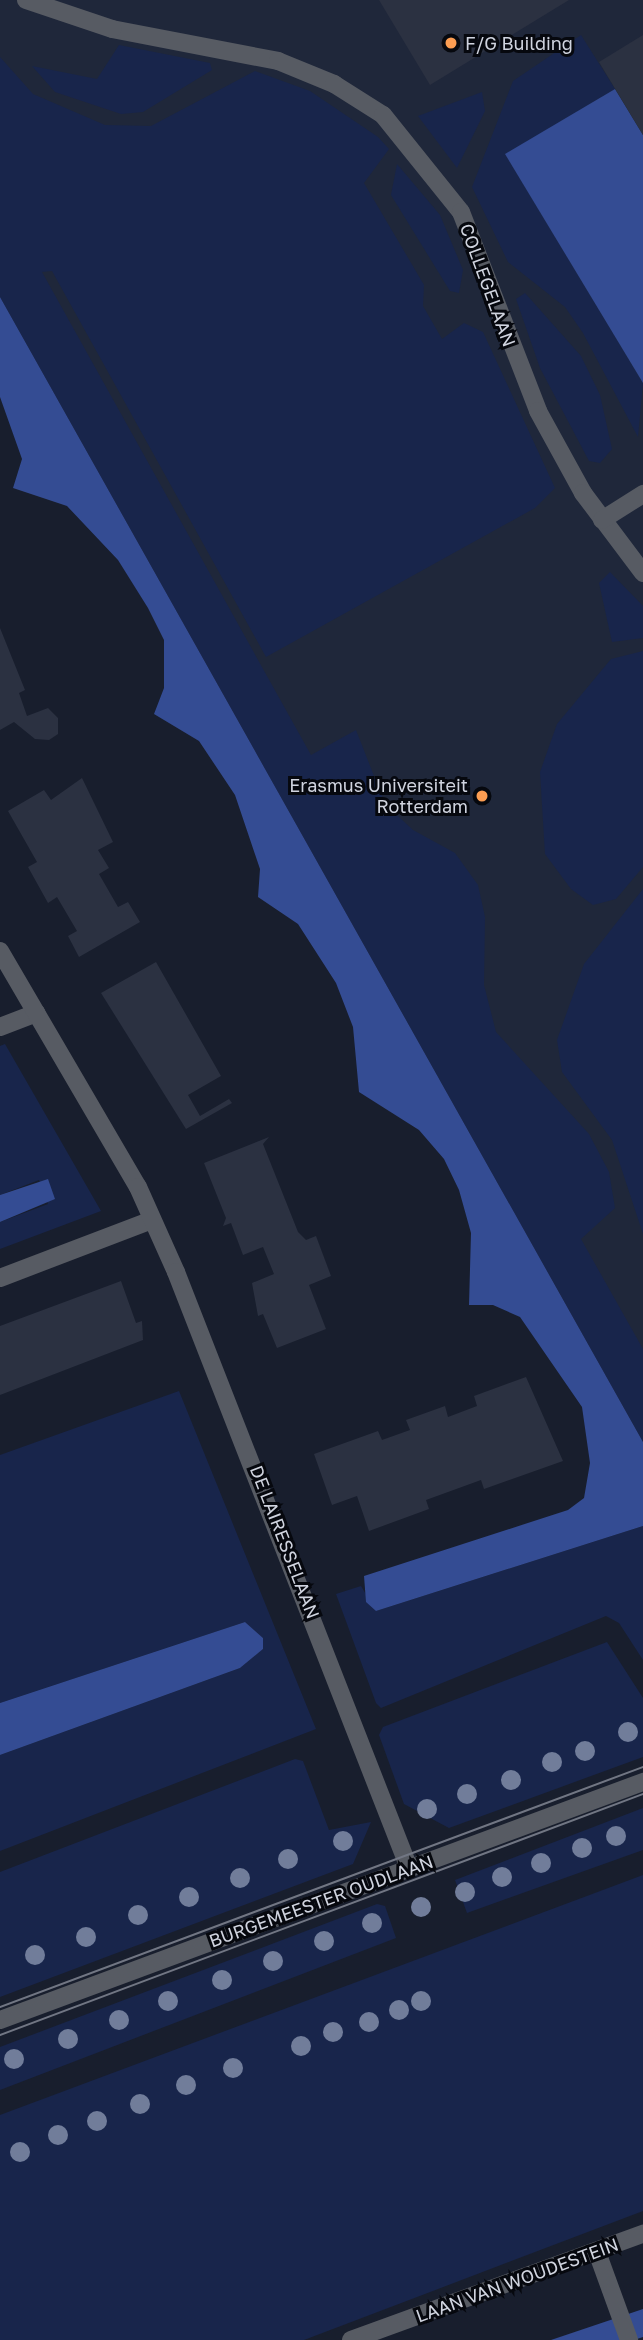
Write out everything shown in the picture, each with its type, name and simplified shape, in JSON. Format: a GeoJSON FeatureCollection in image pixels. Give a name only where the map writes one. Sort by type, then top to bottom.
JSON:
{"type":"FeatureCollection","features":[{"type":"Feature","properties":{"kind":"street","name":"COLLEGELAAN"},"geometry":{"type":"LineString","coordinates":[[26,0],[66,8],[112,29],[278,61],[334,84],[383,115],[461,212],[534,401],[601,520],[643,573]]}},
{"type":"Feature","properties":{"kind":"street"},"geometry":{"type":"LineString","coordinates":[[601,520],[643,494]]}},
{"type":"Feature","properties":{"kind":"street","name":"DE LAIRESSELAAN"},"geometry":{"type":"LineString","coordinates":[[0,951],[152,1220],[273,1510],[409,1868]]}},
{"type":"Feature","properties":{"kind":"street"},"geometry":{"type":"LineString","coordinates":[[0,1027],[36,1013]]}},
{"type":"Feature","properties":{"kind":"street"},"geometry":{"type":"LineString","coordinates":[[0,1278],[152,1220]]}},
{"type":"Feature","properties":{"kind":"street","name":"BURGEMEESTER OUDLAAN"},"geometry":{"type":"LineString","coordinates":[[0,2020],[643,1782]]}},
{"type":"Feature","properties":{"kind":"street","name":"LAAN VAN WOUDESTEIN"},"geometry":{"type":"LineString","coordinates":[[351,2340],[643,2234]]}},
{"type":"Feature","properties":{"kind":"street"},"geometry":{"type":"LineString","coordinates":[[597,2252],[629,2340]]}},
{"type":"Feature","properties":{"kind":"shaded area","name":"Erasmus Universiteit Rotterdam"},"geometry":{"type":"Polygon","coordinates":[[[0,0],[643,0],[643,1385],[0,206],[0,0]]]}},
{"type":"Feature","properties":{"kind":"shaded area"},"geometry":{"type":"Polygon","coordinates":[[[581,35],[615,89],[506,155],[643,383],[638,437],[583,333],[565,307],[508,262],[472,187],[513,81],[581,35]]]}},
{"type":"Feature","properties":{"kind":"shaded area"},"geometry":{"type":"Polygon","coordinates":[[[119,45],[210,63],[212,70],[143,112],[121,114],[55,92],[32,66],[97,79],[119,45]]]}},
{"type":"Feature","properties":{"kind":"shaded area"},"geometry":{"type":"Polygon","coordinates":[[[0,57],[33,94],[105,125],[151,126],[255,71],[310,91],[378,137],[389,149],[364,183],[424,285],[423,306],[442,339],[464,323],[483,332],[555,488],[535,508],[266,657],[52,271],[42,272],[311,755],[356,730],[385,804],[413,830],[455,853],[478,885],[485,917],[484,985],[496,1032],[589,1134],[609,1172],[615,1208],[581,1239],[643,1349],[643,1442],[0,297],[0,57]]]}},
{"type":"Feature","properties":{"kind":"shaded area"},"geometry":{"type":"Polygon","coordinates":[[[615,89],[643,135],[643,383],[505,154],[615,89]]]}},
{"type":"Feature","properties":{"kind":"shaded area"},"geometry":{"type":"Polygon","coordinates":[[[482,92],[485,111],[457,168],[418,116],[482,92]]]}},
{"type":"Feature","properties":{"kind":"shaded area"},"geometry":{"type":"Polygon","coordinates":[[[397,164],[440,215],[463,270],[459,293],[450,291],[391,195],[397,164]]]}},
{"type":"Feature","properties":{"kind":"shaded area"},"geometry":{"type":"Polygon","coordinates":[[[525,293],[581,356],[600,395],[612,449],[600,463],[589,461],[540,368],[516,299],[525,293]]]}},
{"type":"Feature","properties":{"kind":"shaded area"},"geometry":{"type":"Polygon","coordinates":[[[0,297],[643,1442],[643,1526],[376,1611],[366,1602],[364,1576],[568,1510],[584,1498],[590,1463],[582,1407],[520,1317],[493,1305],[469,1305],[471,1233],[459,1190],[444,1159],[419,1130],[359,1092],[353,1027],[336,983],[298,924],[258,897],[260,869],[235,795],[199,741],[154,714],[164,688],[164,640],[148,608],[118,560],[67,506],[13,488],[22,459],[0,397],[0,297]]]}},
{"type":"Feature","properties":{"kind":"shaded area"},"geometry":{"type":"Polygon","coordinates":[[[610,572],[643,606],[643,638],[612,642],[599,583],[610,572]]]}},
{"type":"Feature","properties":{"kind":"shaded area"},"geometry":{"type":"Polygon","coordinates":[[[643,651],[643,867],[616,899],[593,905],[571,889],[545,854],[540,772],[557,724],[611,659],[643,651]]]}},
{"type":"Feature","properties":{"kind":"shaded area"},"geometry":{"type":"Polygon","coordinates":[[[643,889],[643,1234],[612,1140],[562,1072],[557,1040],[584,964],[643,889]]]}},
{"type":"Feature","properties":{"kind":"shaded area"},"geometry":{"type":"Polygon","coordinates":[[[5,1044],[101,1211],[0,1249],[0,1222],[48,1204],[39,1180],[0,1195],[0,1046],[5,1044]]]}},
{"type":"Feature","properties":{"kind":"shaded area"},"geometry":{"type":"Polygon","coordinates":[[[48,1179],[55,1199],[0,1222],[0,1195],[48,1179]]]}},
{"type":"Feature","properties":{"kind":"shaded area"},"geometry":{"type":"Polygon","coordinates":[[[179,1391],[316,1729],[0,1851],[0,1755],[240,1668],[263,1649],[263,1638],[245,1622],[0,1703],[0,1455],[179,1391]]]}},
{"type":"Feature","properties":{"kind":"shaded area"},"geometry":{"type":"Polygon","coordinates":[[[643,1526],[643,1660],[619,1623],[606,1616],[381,1708],[376,1703],[336,1594],[361,1586],[376,1611],[643,1526]]]}},
{"type":"Feature","properties":{"kind":"shaded area"},"geometry":{"type":"Polygon","coordinates":[[[245,1622],[263,1638],[263,1649],[240,1668],[0,1755],[0,1703],[245,1622]]]}},
{"type":"Feature","properties":{"kind":"shaded area"},"geometry":{"type":"Polygon","coordinates":[[[607,1642],[643,1698],[643,1757],[449,1828],[404,1804],[379,1735],[383,1727],[607,1642]]]}},
{"type":"Feature","properties":{"kind":"shaded area"},"geometry":{"type":"Polygon","coordinates":[[[295,1759],[303,1761],[329,1830],[371,1822],[353,1864],[0,1997],[0,1872],[295,1759]]]}},
{"type":"Feature","properties":{"kind":"shaded area"},"geometry":{"type":"Polygon","coordinates":[[[643,1808],[643,1850],[467,1913],[455,1880],[643,1808]]]}},
{"type":"Feature","properties":{"kind":"shaded area"},"geometry":{"type":"Polygon","coordinates":[[[643,1875],[643,2211],[304,2340],[0,2340],[0,2115],[643,1875]]]}},
{"type":"Feature","properties":{"kind":"shaded area"},"geometry":{"type":"Polygon","coordinates":[[[377,1904],[385,1906],[396,1938],[0,2090],[0,2047],[377,1904]]]}},
{"type":"Feature","properties":{"kind":"shaded area"},"geometry":{"type":"Polygon","coordinates":[[[643,2309],[643,2337],[634,2340],[551,2340],[643,2309]]]}},
{"type":"Feature","properties":{"kind":"building","name":"F/G Building"},"geometry":{"type":"Polygon","coordinates":[[[379,0],[569,0],[430,85],[379,0]]]}},
{"type":"Feature","properties":{"kind":"building"},"geometry":{"type":"Polygon","coordinates":[[[643,35],[643,135],[599,62],[643,35]]]}},
{"type":"Feature","properties":{"kind":"building"},"geometry":{"type":"Polygon","coordinates":[[[0,628],[25,690],[19,693],[27,716],[48,708],[58,718],[58,734],[49,740],[35,739],[14,722],[0,730],[0,628]]]}},
{"type":"Feature","properties":{"kind":"building"},"geometry":{"type":"Polygon","coordinates":[[[82,778],[113,842],[98,850],[109,868],[99,874],[118,907],[128,902],[140,922],[79,957],[68,936],[77,931],[57,897],[48,903],[28,867],[37,862],[8,811],[44,790],[51,800],[82,778]]]}},
{"type":"Feature","properties":{"kind":"building"},"geometry":{"type":"Polygon","coordinates":[[[156,962],[221,1076],[188,1095],[200,1116],[229,1099],[232,1103],[186,1129],[101,993],[156,962]]]}},
{"type":"Feature","properties":{"kind":"building"},"geometry":{"type":"Polygon","coordinates":[[[269,1137],[263,1144],[298,1232],[306,1240],[316,1236],[331,1276],[309,1285],[326,1329],[277,1348],[263,1314],[258,1316],[252,1283],[274,1274],[263,1247],[243,1255],[231,1223],[223,1226],[226,1218],[204,1163],[269,1137]]]}},
{"type":"Feature","properties":{"kind":"building"},"geometry":{"type":"Polygon","coordinates":[[[121,1281],[136,1323],[142,1321],[143,1340],[0,1395],[0,1326],[121,1281]]]}},
{"type":"Feature","properties":{"kind":"building"},"geometry":{"type":"Polygon","coordinates":[[[526,1377],[563,1461],[484,1489],[481,1480],[426,1500],[429,1509],[369,1531],[357,1496],[332,1505],[314,1454],[378,1431],[382,1440],[410,1430],[406,1420],[445,1406],[448,1417],[477,1406],[474,1396],[526,1377]]]}},
{"type":"Feature","properties":{"kind":"tram line"},"geometry":{"type":"LineString","coordinates":[[0,2007],[643,1767]]}},
{"type":"Feature","properties":{"kind":"tram line"},"geometry":{"type":"LineString","coordinates":[[0,2035],[643,1794]]}},
{"type":"Feature","properties":{"kind":"place","name":"F/G Building"},"geometry":{"type":"Point","coordinates":[451,43]}},
{"type":"Feature","properties":{"kind":"place","name":"Erasmus Universiteit Rotterdam"},"geometry":{"type":"Point","coordinates":[482,796]}}]}
